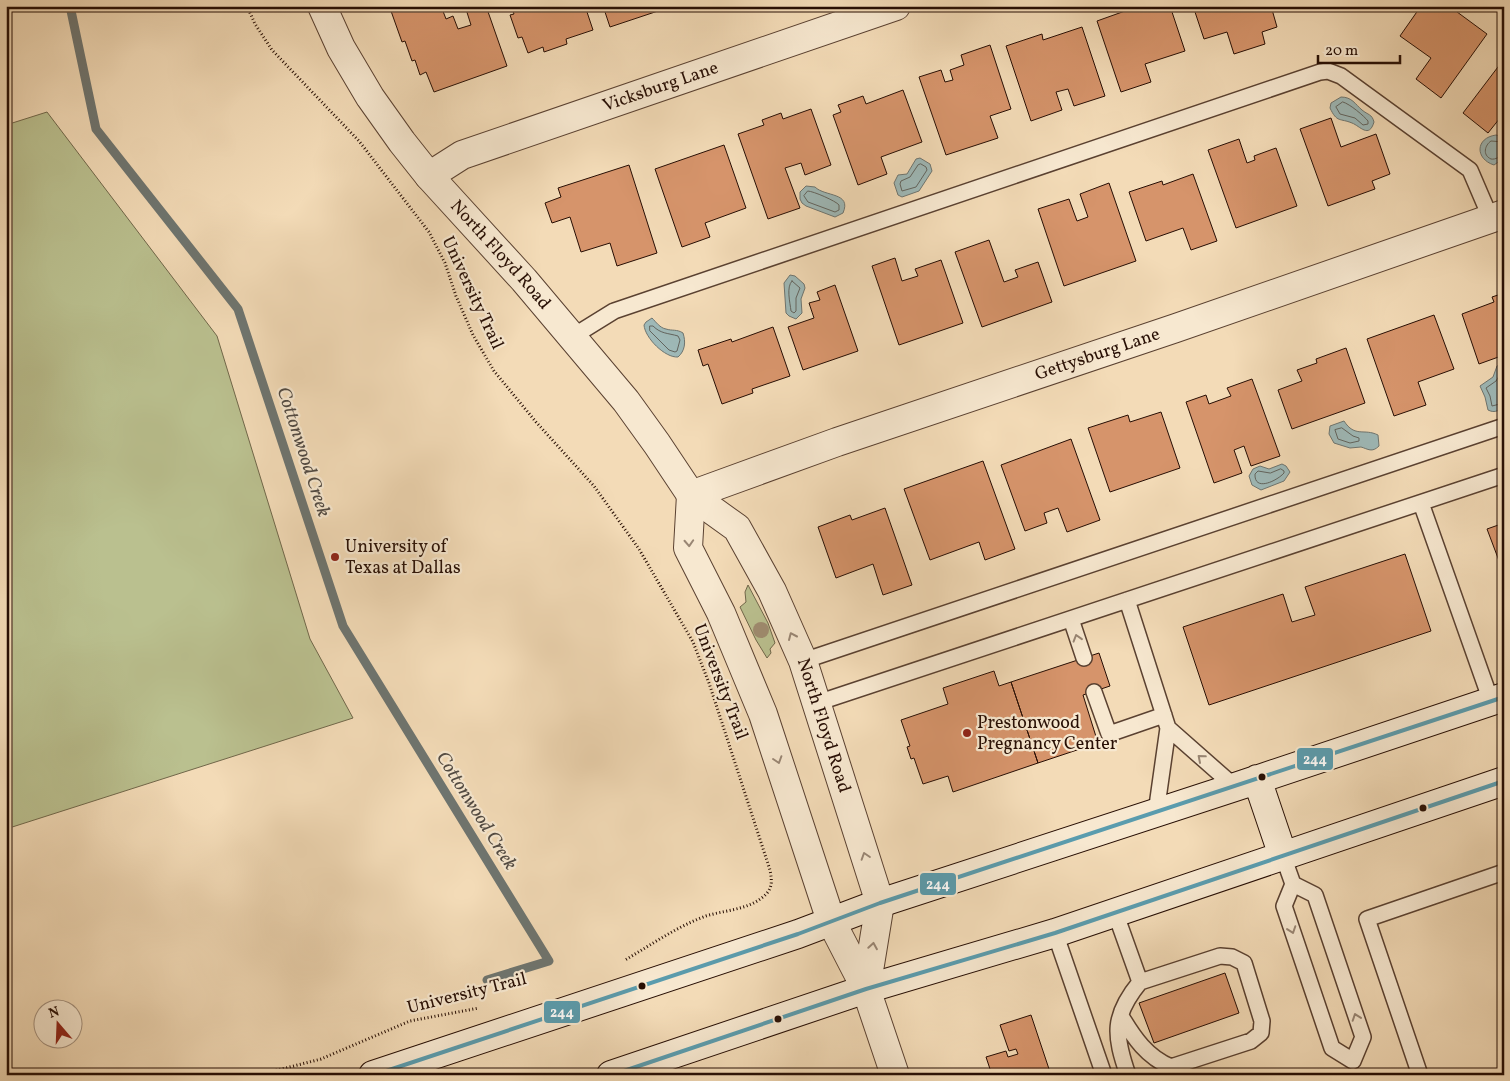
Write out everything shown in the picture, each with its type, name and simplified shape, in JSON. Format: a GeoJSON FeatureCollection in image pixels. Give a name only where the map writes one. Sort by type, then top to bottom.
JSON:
{"type":"FeatureCollection","features":[{"type":"Feature","properties":{"kind":"street","name":"North Floyd Road"},"geometry":{"type":"LineString","coordinates":[[322,6],[341,48],[370,97],[429,176],[524,280],[631,408],[691,495],[737,528],[772,591],[803,661],[880,903],[866,989]]}},
{"type":"Feature","properties":{"kind":"street","name":"Vicksburg Lane"},"geometry":{"type":"LineString","coordinates":[[429,176],[462,155],[896,6]]}},
{"type":"Feature","properties":{"kind":"street","name":"Gettysburg Lane"},"geometry":{"type":"LineString","coordinates":[[691,495],[837,442],[1498,217]]}},
{"type":"Feature","properties":{"kind":"street","name":"North Floyd Road"},"geometry":{"type":"LineString","coordinates":[[691,495],[688,548],[721,613],[763,714],[831,921],[866,989],[895,1075]]}},
{"type":"Feature","properties":{"kind":"street"},"geometry":{"type":"LineString","coordinates":[[373,1075],[880,903],[1497,699]]}},
{"type":"Feature","properties":{"kind":"street"},"geometry":{"type":"LineString","coordinates":[[611,1075],[866,989],[1055,933],[1504,781]]}},
{"type":"Feature","properties":{"kind":"street"},"geometry":{"type":"LineString","coordinates":[[1246,783],[1283,856]]}},
{"type":"Feature","properties":{"kind":"lane"},"geometry":{"type":"LineString","coordinates":[[572,337],[614,311],[1320,72],[1328,71],[1341,76],[1470,170],[1498,217]]}},
{"type":"Feature","properties":{"kind":"lane"},"geometry":{"type":"LineString","coordinates":[[803,661],[1504,426]]}},
{"type":"Feature","properties":{"kind":"lane"},"geometry":{"type":"LineString","coordinates":[[817,703],[1504,475]]}},
{"type":"Feature","properties":{"kind":"lane"},"geometry":{"type":"LineString","coordinates":[[1421,502],[1497,699]]}},
{"type":"Feature","properties":{"kind":"lane"},"geometry":{"type":"LineString","coordinates":[[1126,600],[1166,722],[1156,813]]}},
{"type":"Feature","properties":{"kind":"lane"},"geometry":{"type":"LineString","coordinates":[[1071,619],[1084,658]]}},
{"type":"Feature","properties":{"kind":"lane"},"geometry":{"type":"LineString","coordinates":[[1094,692],[1109,734],[1166,722],[1246,783]]}},
{"type":"Feature","properties":{"kind":"lane"},"geometry":{"type":"LineString","coordinates":[[1283,856],[1293,884],[1284,906],[1332,1048],[1355,1068],[1363,1037],[1315,895],[1293,884]]}},
{"type":"Feature","properties":{"kind":"lane"},"geometry":{"type":"LineString","coordinates":[[1420,1075],[1367,919],[1504,872]]}},
{"type":"Feature","properties":{"kind":"lane"},"geometry":{"type":"LineString","coordinates":[[1116,912],[1140,982]]}},
{"type":"Feature","properties":{"kind":"lane"},"geometry":{"type":"LineString","coordinates":[[1055,933],[1104,1075]]}},
{"type":"Feature","properties":{"kind":"lane"},"geometry":{"type":"LineString","coordinates":[[1121,1016],[1134,1038],[1158,1062],[1171,1067],[1251,1041],[1261,1033],[1262,1021],[1244,963],[1232,957],[1220,956],[1140,982],[1127,997],[1117,1025],[1120,1051],[1128,1075]]}},
{"type":"Feature","properties":{"kind":"path","name":"University Trail"},"geometry":{"type":"LineString","coordinates":[[247,6],[255,24],[272,50],[359,141],[428,232],[445,263],[456,296],[473,335],[494,370],[536,422],[594,486],[640,549],[693,642],[710,683],[770,870],[772,880],[770,890],[750,905],[707,916],[685,925],[620,963]]}},
{"type":"Feature","properties":{"kind":"path","name":"University Trail"},"geometry":{"type":"LineString","coordinates":[[252,1075],[321,1058],[410,1021],[483,1008]]}},
{"type":"Feature","properties":{"kind":"green space"},"geometry":{"type":"Polygon","coordinates":[[[47,112],[217,336],[310,639],[353,718],[6,829],[6,125],[47,112]]]}},
{"type":"Feature","properties":{"kind":"green space"},"geometry":{"type":"Polygon","coordinates":[[[748,585],[768,623],[775,643],[770,649],[771,653],[767,658],[740,607],[746,602],[745,592],[748,585]]]}},
{"type":"Feature","properties":{"kind":"water"},"geometry":{"type":"Polygon","coordinates":[[[1341,97],[1351,100],[1371,116],[1374,122],[1370,130],[1364,130],[1335,116],[1330,108],[1331,103],[1341,97]]]}},
{"type":"Feature","properties":{"kind":"water"},"geometry":{"type":"Polygon","coordinates":[[[1496,135],[1504,137],[1504,158],[1494,165],[1483,158],[1480,149],[1484,140],[1496,135]]]}},
{"type":"Feature","properties":{"kind":"water"},"geometry":{"type":"Polygon","coordinates":[[[920,158],[930,164],[932,171],[919,191],[902,197],[898,195],[894,183],[898,175],[907,174],[916,159],[920,158]]]}},
{"type":"Feature","properties":{"kind":"water"},"geometry":{"type":"Polygon","coordinates":[[[806,186],[815,187],[841,198],[845,206],[843,213],[835,217],[806,206],[800,199],[800,192],[806,186]]]}},
{"type":"Feature","properties":{"kind":"water"},"geometry":{"type":"Polygon","coordinates":[[[790,275],[795,276],[804,284],[805,288],[801,299],[802,313],[796,319],[786,313],[784,283],[790,275]]]}},
{"type":"Feature","properties":{"kind":"water"},"geometry":{"type":"Polygon","coordinates":[[[652,318],[658,325],[668,330],[683,333],[684,346],[678,357],[662,351],[648,336],[644,325],[652,318]]]}},
{"type":"Feature","properties":{"kind":"water"},"geometry":{"type":"Polygon","coordinates":[[[1504,363],[1504,400],[1502,408],[1490,411],[1480,386],[1493,377],[1497,366],[1504,363]]]}},
{"type":"Feature","properties":{"kind":"water"},"geometry":{"type":"Polygon","coordinates":[[[1344,421],[1356,431],[1378,435],[1379,446],[1370,450],[1361,447],[1350,448],[1334,443],[1329,434],[1330,426],[1344,421]]]}},
{"type":"Feature","properties":{"kind":"water"},"geometry":{"type":"Polygon","coordinates":[[[1282,464],[1290,472],[1284,481],[1261,490],[1252,485],[1249,476],[1253,469],[1260,466],[1269,469],[1282,464]]]}},
{"type":"Feature","properties":{"kind":"building"},"geometry":{"type":"Polygon","coordinates":[[[403,6],[441,6],[446,19],[453,16],[458,29],[471,25],[465,6],[486,6],[507,66],[434,92],[426,72],[420,75],[415,60],[412,61],[405,41],[402,42],[391,11],[403,6]]]}},
{"type":"Feature","properties":{"kind":"building"},"geometry":{"type":"Polygon","coordinates":[[[511,6],[585,6],[593,30],[566,39],[567,44],[544,52],[543,47],[528,53],[522,37],[518,38],[510,15],[514,14],[511,6]]]}},
{"type":"Feature","properties":{"kind":"building"},"geometry":{"type":"Polygon","coordinates":[[[603,6],[673,6],[610,27],[603,6]]]}},
{"type":"Feature","properties":{"kind":"building"},"geometry":{"type":"Polygon","coordinates":[[[1139,6],[1170,6],[1185,51],[1145,64],[1151,82],[1121,92],[1097,21],[1139,6]]]}},
{"type":"Feature","properties":{"kind":"building"},"geometry":{"type":"Polygon","coordinates":[[[1193,6],[1271,6],[1277,27],[1262,32],[1265,44],[1234,54],[1227,32],[1204,39],[1193,6]]]}},
{"type":"Feature","properties":{"kind":"building"},"geometry":{"type":"Polygon","coordinates":[[[1421,6],[1449,6],[1487,34],[1441,98],[1416,79],[1431,58],[1400,36],[1421,6]]]}},
{"type":"Feature","properties":{"kind":"building"},"geometry":{"type":"Polygon","coordinates":[[[1082,27],[1105,96],[1074,106],[1068,89],[1056,92],[1062,110],[1031,121],[1006,46],[1042,34],[1043,40],[1082,27]]]}},
{"type":"Feature","properties":{"kind":"building"},"geometry":{"type":"Polygon","coordinates":[[[990,45],[1011,109],[990,116],[998,138],[946,155],[919,77],[941,70],[945,82],[953,80],[950,70],[964,65],[961,55],[990,45]]]}},
{"type":"Feature","properties":{"kind":"building"},"geometry":{"type":"Polygon","coordinates":[[[1504,59],[1504,113],[1488,133],[1463,113],[1504,59]]]}},
{"type":"Feature","properties":{"kind":"building"},"geometry":{"type":"Polygon","coordinates":[[[903,90],[922,142],[881,157],[887,174],[858,185],[833,115],[841,112],[838,105],[863,96],[866,104],[903,90]]]}},
{"type":"Feature","properties":{"kind":"building"},"geometry":{"type":"Polygon","coordinates":[[[811,109],[831,165],[805,175],[801,163],[785,168],[800,208],[768,219],[738,134],[764,125],[762,120],[781,113],[783,119],[811,109]]]}},
{"type":"Feature","properties":{"kind":"building"},"geometry":{"type":"Polygon","coordinates":[[[1331,118],[1341,147],[1376,134],[1390,174],[1372,181],[1375,189],[1328,206],[1300,129],[1331,118]]]}},
{"type":"Feature","properties":{"kind":"building"},"geometry":{"type":"Polygon","coordinates":[[[1239,139],[1247,163],[1255,160],[1254,156],[1276,148],[1297,206],[1236,228],[1208,150],[1239,139]]]}},
{"type":"Feature","properties":{"kind":"building"},"geometry":{"type":"Polygon","coordinates":[[[724,145],[746,208],[705,223],[710,237],[682,247],[655,169],[724,145]]]}},
{"type":"Feature","properties":{"kind":"building"},"geometry":{"type":"Polygon","coordinates":[[[629,165],[657,253],[617,266],[610,243],[581,252],[570,217],[552,223],[545,203],[561,197],[558,188],[629,165]]]}},
{"type":"Feature","properties":{"kind":"building"},"geometry":{"type":"Polygon","coordinates":[[[1193,174],[1217,241],[1191,250],[1183,228],[1146,241],[1129,192],[1162,181],[1163,185],[1193,174]]]}},
{"type":"Feature","properties":{"kind":"building"},"geometry":{"type":"Polygon","coordinates":[[[1109,183],[1136,261],[1064,286],[1038,209],[1069,199],[1077,221],[1088,217],[1080,194],[1109,183]]]}},
{"type":"Feature","properties":{"kind":"building"},"geometry":{"type":"Polygon","coordinates":[[[989,240],[1004,282],[1018,277],[1015,270],[1038,262],[1052,302],[982,327],[955,252],[989,240]]]}},
{"type":"Feature","properties":{"kind":"building"},"geometry":{"type":"Polygon","coordinates":[[[895,258],[902,281],[918,276],[915,269],[941,260],[963,323],[899,345],[872,266],[895,258]]]}},
{"type":"Feature","properties":{"kind":"building"},"geometry":{"type":"Polygon","coordinates":[[[835,285],[858,351],[803,370],[788,327],[814,318],[809,303],[820,300],[817,292],[835,285]]]}},
{"type":"Feature","properties":{"kind":"building"},"geometry":{"type":"Polygon","coordinates":[[[1504,293],[1504,355],[1479,364],[1462,314],[1494,302],[1492,297],[1504,293]]]}},
{"type":"Feature","properties":{"kind":"building"},"geometry":{"type":"Polygon","coordinates":[[[1434,315],[1454,369],[1418,382],[1426,405],[1394,416],[1367,339],[1434,315]]]}},
{"type":"Feature","properties":{"kind":"building"},"geometry":{"type":"Polygon","coordinates":[[[773,327],[790,376],[752,389],[753,393],[722,404],[708,364],[703,366],[698,350],[731,339],[732,342],[773,327]]]}},
{"type":"Feature","properties":{"kind":"building"},"geometry":{"type":"Polygon","coordinates":[[[1346,348],[1365,403],[1292,429],[1278,390],[1302,381],[1297,370],[1317,363],[1316,359],[1346,348]]]}},
{"type":"Feature","properties":{"kind":"building"},"geometry":{"type":"Polygon","coordinates":[[[1252,379],[1280,456],[1251,466],[1244,446],[1234,450],[1242,473],[1214,483],[1186,402],[1206,395],[1209,404],[1231,396],[1227,388],[1252,379]]]}},
{"type":"Feature","properties":{"kind":"building"},"geometry":{"type":"Polygon","coordinates":[[[1161,412],[1180,468],[1110,492],[1088,428],[1128,415],[1130,422],[1161,412]]]}},
{"type":"Feature","properties":{"kind":"building"},"geometry":{"type":"Polygon","coordinates":[[[1071,439],[1100,520],[1067,532],[1058,508],[1044,513],[1047,523],[1025,531],[1001,465],[1071,439]]]}},
{"type":"Feature","properties":{"kind":"building"},"geometry":{"type":"Polygon","coordinates":[[[983,461],[1015,549],[985,560],[979,542],[930,560],[904,489],[983,461]]]}},
{"type":"Feature","properties":{"kind":"building"},"geometry":{"type":"Polygon","coordinates":[[[885,508],[912,585],[883,595],[873,564],[836,578],[818,527],[850,515],[852,520],[885,508]]]}},
{"type":"Feature","properties":{"kind":"building"},"geometry":{"type":"Polygon","coordinates":[[[1504,523],[1504,574],[1487,529],[1504,523]]]}},
{"type":"Feature","properties":{"kind":"building"},"geometry":{"type":"Polygon","coordinates":[[[1405,554],[1431,631],[1209,705],[1183,627],[1283,594],[1292,622],[1315,615],[1305,587],[1405,554]]]}},
{"type":"Feature","properties":{"kind":"building"},"geometry":{"type":"Polygon","coordinates":[[[1099,653],[1110,686],[1083,695],[1098,743],[1038,763],[1011,682],[1099,653]]]}},
{"type":"Feature","properties":{"kind":"building","name":"Prestonwood Pregnancy Center"},"geometry":{"type":"Polygon","coordinates":[[[994,671],[999,686],[1011,682],[1038,763],[953,792],[948,776],[923,784],[914,758],[911,759],[907,747],[910,746],[901,720],[948,704],[943,688],[994,671]]]}},
{"type":"Feature","properties":{"kind":"building"},"geometry":{"type":"Polygon","coordinates":[[[1225,973],[1239,1013],[1154,1043],[1139,1003],[1225,973]]]}},
{"type":"Feature","properties":{"kind":"building"},"geometry":{"type":"Polygon","coordinates":[[[1031,1015],[1051,1075],[992,1075],[986,1057],[1006,1051],[1008,1057],[1018,1054],[1016,1049],[1009,1051],[1000,1025],[1031,1015]]]}},
{"type":"Feature","properties":{"kind":"waterway","name":"Cottonwood Creek"},"geometry":{"type":"LineString","coordinates":[[70,6],[96,129],[238,309],[343,626],[549,961],[487,980]]}},
{"type":"Feature","properties":{"kind":"transit line","name":"244"},"geometry":{"type":"LineString","coordinates":[[374,1075],[798,934],[880,903],[1504,697]]}},
{"type":"Feature","properties":{"kind":"transit line","name":"244"},"geometry":{"type":"LineString","coordinates":[[612,1075],[866,989],[1055,933],[1504,781]]}},
{"type":"Feature","properties":{"kind":"place","name":"University of Texas at Dallas"},"geometry":{"type":"Point","coordinates":[335,557]}},
{"type":"Feature","properties":{"kind":"place","name":"Prestonwood Pregnancy Center"},"geometry":{"type":"Point","coordinates":[967,733]}}]}
